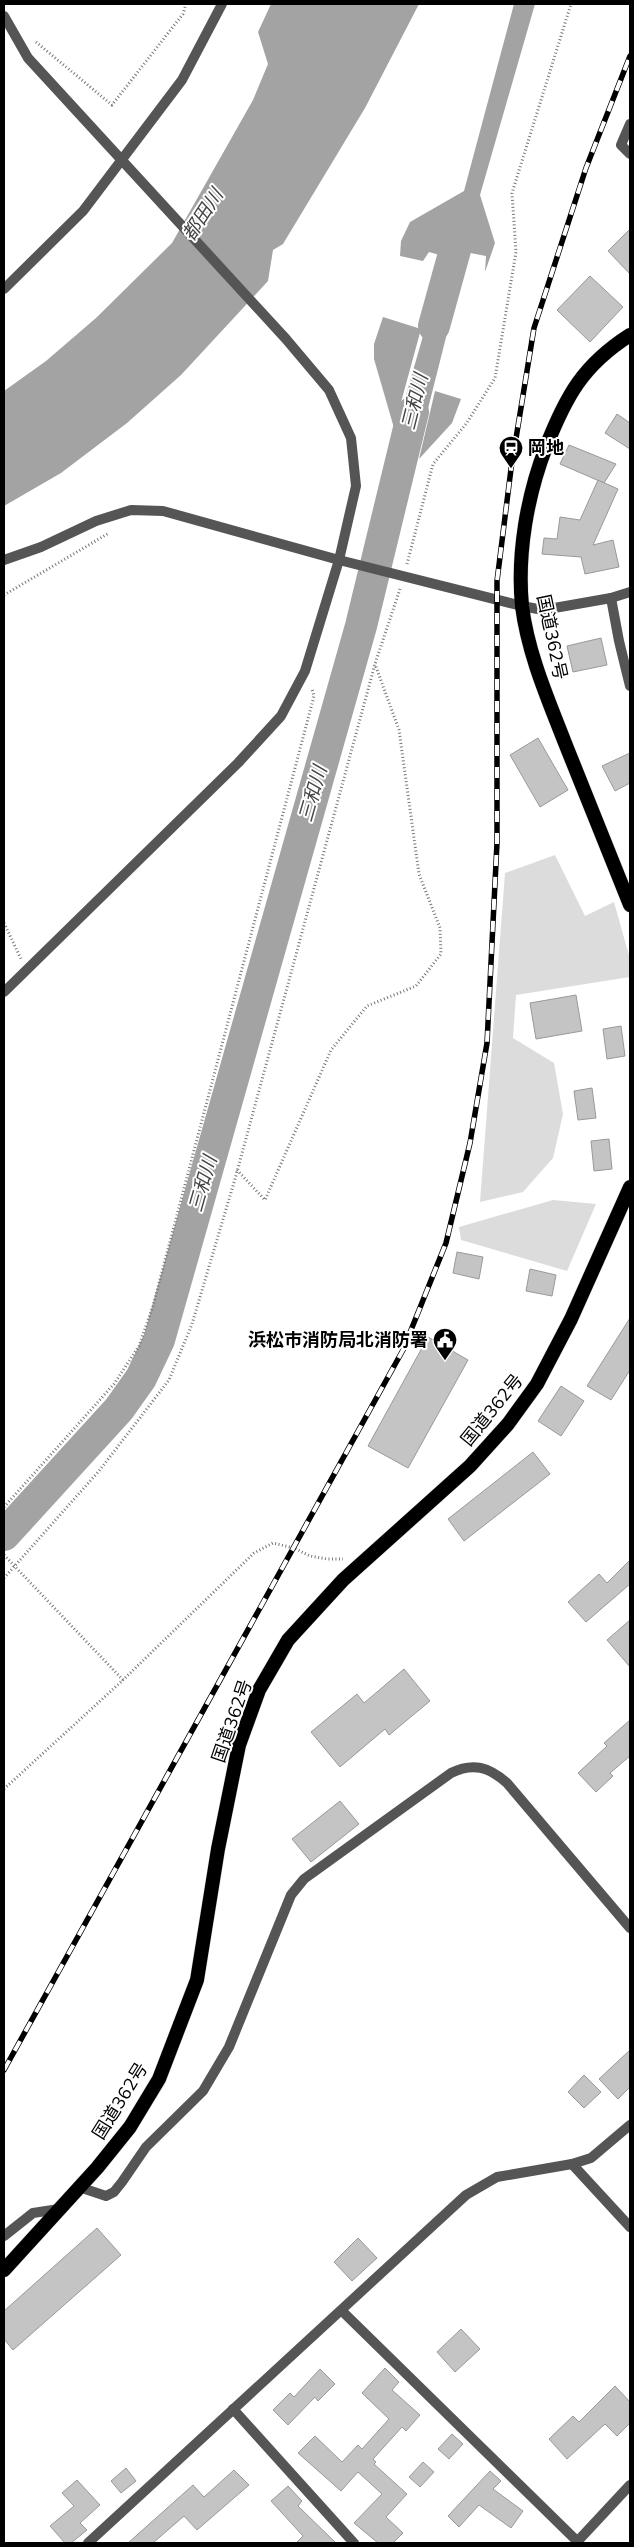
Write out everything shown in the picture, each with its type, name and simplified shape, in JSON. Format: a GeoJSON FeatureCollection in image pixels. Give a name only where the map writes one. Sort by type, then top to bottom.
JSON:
{"type":"FeatureCollection","features":[{"type":"Feature","properties":{"kind":"highway","name":"国道362号"},"geometry":{"type":"LineString","coordinates":[[630,335],[612,347],[577,381],[560,410],[536,474],[523,537],[522,606],[539,676],[630,905]]}},
{"type":"Feature","properties":{"kind":"highway","name":"国道362号"},"geometry":{"type":"LineString","coordinates":[[4,2270],[130,2127],[159,2079],[197,1980],[218,1849],[239,1745],[259,1690],[288,1640],[343,1580],[470,1466],[508,1424],[537,1384],[571,1319],[627,1206],[630,1187]]}},
{"type":"Feature","properties":{"kind":"street"},"geometry":{"type":"LineString","coordinates":[[4,289],[83,211],[120,159],[182,80],[222,4]]}},
{"type":"Feature","properties":{"kind":"street"},"geometry":{"type":"LineString","coordinates":[[4,16],[28,58],[286,339],[329,390],[351,438],[356,486],[339,560],[304,671],[281,716],[238,763],[4,992]]}},
{"type":"Feature","properties":{"kind":"street"},"geometry":{"type":"LineString","coordinates":[[630,124],[622,145],[630,154]]}},
{"type":"Feature","properties":{"kind":"street"},"geometry":{"type":"LineString","coordinates":[[4,560],[41,547],[96,521],[131,510],[163,510],[399,577],[543,610],[611,598],[630,592]]}},
{"type":"Feature","properties":{"kind":"street"},"geometry":{"type":"LineString","coordinates":[[611,598],[630,686]]}},
{"type":"Feature","properties":{"kind":"street"},"geometry":{"type":"LineString","coordinates":[[79,2187],[106,2196],[114,2192],[146,2147],[203,2091],[229,2047],[290,1895],[304,1879],[451,1772],[465,1766],[479,1767],[493,1771],[500,1777],[630,1928]]}},
{"type":"Feature","properties":{"kind":"street"},"geometry":{"type":"LineString","coordinates":[[88,2543],[466,2195],[497,2177],[572,2164],[591,2158],[630,2125]]}},
{"type":"Feature","properties":{"kind":"street"},"geometry":{"type":"LineString","coordinates":[[572,2164],[630,2227]]}},
{"type":"Feature","properties":{"kind":"street"},"geometry":{"type":"LineString","coordinates":[[4,2236],[33,2213],[60,2208]]}},
{"type":"Feature","properties":{"kind":"street"},"geometry":{"type":"LineString","coordinates":[[342,2311],[577,2543],[630,2485]]}},
{"type":"Feature","properties":{"kind":"street"},"geometry":{"type":"LineString","coordinates":[[233,2409],[354,2543]]}},
{"type":"Feature","properties":{"kind":"path"},"geometry":{"type":"LineString","coordinates":[[33,40],[112,104],[183,14],[186,4]]}},
{"type":"Feature","properties":{"kind":"path"},"geometry":{"type":"LineString","coordinates":[[4,1578],[99,1471],[169,1380],[192,1324],[237,1170],[374,664],[434,464],[466,424],[495,378],[516,252],[512,192],[571,4]]}},
{"type":"Feature","properties":{"kind":"path"},"geometry":{"type":"LineString","coordinates":[[4,595],[117,528]]}},
{"type":"Feature","properties":{"kind":"path"},"geometry":{"type":"LineString","coordinates":[[237,1170],[265,1200],[331,1050],[367,1006],[416,986],[442,954],[440,928],[419,874],[399,730],[374,664]]}},
{"type":"Feature","properties":{"kind":"path"},"geometry":{"type":"LineString","coordinates":[[4,1507],[114,1384],[139,1346],[150,1314],[314,696],[304,671]]}},
{"type":"Feature","properties":{"kind":"path"},"geometry":{"type":"LineString","coordinates":[[4,923],[26,970]]}},
{"type":"Feature","properties":{"kind":"path"},"geometry":{"type":"LineString","coordinates":[[4,1789],[123,1680],[241,1563],[254,1553],[273,1543],[294,1548],[310,1556],[327,1559],[369,1558]]}},
{"type":"Feature","properties":{"kind":"path"},"geometry":{"type":"LineString","coordinates":[[4,1555],[123,1680]]}},
{"type":"Feature","properties":{"kind":"shaded area"},"geometry":{"type":"Polygon","coordinates":[[[555,855],[585,916],[614,902],[630,959],[630,977],[516,995],[513,1038],[554,1063],[563,1114],[553,1158],[523,1192],[480,1202],[505,873],[555,855]]]}},
{"type":"Feature","properties":{"kind":"shaded area"},"geometry":{"type":"Polygon","coordinates":[[[553,1200],[596,1204],[567,1271],[461,1240],[459,1227],[553,1200]]]}},
{"type":"Feature","properties":{"kind":"water","name":"都田川"},"geometry":{"type":"Polygon","coordinates":[[[271,4],[419,4],[365,108],[283,244],[273,250],[268,281],[181,375],[127,423],[61,473],[4,506],[4,391],[46,361],[96,318],[172,243],[253,100],[268,64],[258,32],[271,4]]]}},
{"type":"Feature","properties":{"kind":"water"},"geometry":{"type":"Polygon","coordinates":[[[514,4],[535,4],[480,195],[495,243],[485,272],[486,256],[470,253],[465,268],[444,262],[443,256],[429,252],[423,261],[400,256],[401,241],[410,222],[464,191],[514,4]]]}},
{"type":"Feature","properties":{"kind":"water"},"geometry":{"type":"Polygon","coordinates":[[[435,279],[459,286],[414,464],[394,489],[402,456],[395,433],[436,291],[433,288],[435,279]]]}},
{"type":"Feature","properties":{"kind":"water"},"geometry":{"type":"Polygon","coordinates":[[[383,317],[421,329],[394,428],[374,359],[374,344],[383,317]]]}},
{"type":"Feature","properties":{"kind":"water"},"geometry":{"type":"Polygon","coordinates":[[[435,391],[461,399],[452,423],[419,459],[435,391]]]}},
{"type":"Feature","properties":{"kind":"building"},"geometry":{"type":"Polygon","coordinates":[[[630,229],[630,274],[608,251],[630,229]]]}},
{"type":"Feature","properties":{"kind":"building"},"geometry":{"type":"Polygon","coordinates":[[[590,276],[623,307],[590,342],[557,310],[590,276]]]}},
{"type":"Feature","properties":{"kind":"building"},"geometry":{"type":"Polygon","coordinates":[[[617,414],[630,423],[630,449],[605,433],[617,414]]]}},
{"type":"Feature","properties":{"kind":"building"},"geometry":{"type":"Polygon","coordinates":[[[569,445],[616,464],[604,483],[560,464],[569,445]]]}},
{"type":"Feature","properties":{"kind":"building"},"geometry":{"type":"Polygon","coordinates":[[[598,480],[618,489],[593,545],[613,540],[619,567],[585,574],[581,557],[542,554],[544,538],[557,539],[560,517],[580,520],[598,480]]]}},
{"type":"Feature","properties":{"kind":"building"},"geometry":{"type":"Polygon","coordinates":[[[601,638],[607,665],[573,672],[567,646],[601,638]]]}},
{"type":"Feature","properties":{"kind":"building"},"geometry":{"type":"Polygon","coordinates":[[[538,738],[568,790],[540,807],[510,755],[538,738]]]}},
{"type":"Feature","properties":{"kind":"building"},"geometry":{"type":"Polygon","coordinates":[[[630,753],[630,783],[615,791],[602,766],[630,753]]]}},
{"type":"Feature","properties":{"kind":"building"},"geometry":{"type":"Polygon","coordinates":[[[576,995],[582,1031],[536,1039],[530,1003],[576,995]]]}},
{"type":"Feature","properties":{"kind":"building"},"geometry":{"type":"Polygon","coordinates":[[[621,1026],[625,1056],[607,1059],[603,1029],[621,1026]]]}},
{"type":"Feature","properties":{"kind":"building"},"geometry":{"type":"Polygon","coordinates":[[[592,1088],[596,1118],[578,1120],[574,1091],[592,1088]]]}},
{"type":"Feature","properties":{"kind":"building"},"geometry":{"type":"Polygon","coordinates":[[[609,1139],[612,1169],[594,1171],[591,1141],[609,1139]]]}},
{"type":"Feature","properties":{"kind":"building"},"geometry":{"type":"Polygon","coordinates":[[[457,1252],[483,1257],[479,1279],[453,1273],[457,1252]]]}},
{"type":"Feature","properties":{"kind":"building"},"geometry":{"type":"Polygon","coordinates":[[[530,1269],[556,1275],[552,1296],[526,1291],[530,1269]]]}},
{"type":"Feature","properties":{"kind":"building"},"geometry":{"type":"Polygon","coordinates":[[[630,1318],[630,1370],[611,1400],[587,1386],[630,1318]]]}},
{"type":"Feature","properties":{"kind":"building"},"geometry":{"type":"Polygon","coordinates":[[[428,1337],[468,1360],[408,1468],[368,1446],[428,1337]]]}},
{"type":"Feature","properties":{"kind":"building"},"geometry":{"type":"Polygon","coordinates":[[[561,1386],[584,1401],[561,1436],[538,1421],[561,1386]]]}},
{"type":"Feature","properties":{"kind":"building"},"geometry":{"type":"Polygon","coordinates":[[[533,1452],[550,1474],[464,1541],[448,1519],[533,1452]]]}},
{"type":"Feature","properties":{"kind":"building"},"geometry":{"type":"Polygon","coordinates":[[[630,1560],[630,1584],[586,1622],[568,1602],[599,1574],[607,1583],[630,1560]]]}},
{"type":"Feature","properties":{"kind":"building"},"geometry":{"type":"Polygon","coordinates":[[[630,1620],[630,1667],[607,1640],[630,1620]]]}},
{"type":"Feature","properties":{"kind":"building"},"geometry":{"type":"Polygon","coordinates":[[[404,1669],[430,1701],[389,1735],[385,1729],[340,1767],[311,1732],[357,1694],[364,1703],[404,1669]]]}},
{"type":"Feature","properties":{"kind":"building"},"geometry":{"type":"Polygon","coordinates":[[[630,1720],[630,1756],[610,1773],[613,1776],[596,1792],[578,1773],[607,1746],[604,1743],[630,1720]]]}},
{"type":"Feature","properties":{"kind":"building"},"geometry":{"type":"Polygon","coordinates":[[[340,1801],[359,1824],[311,1862],[292,1839],[340,1801]]]}},
{"type":"Feature","properties":{"kind":"building"},"geometry":{"type":"Polygon","coordinates":[[[630,2050],[630,2087],[618,2099],[599,2079],[630,2050]]]}},
{"type":"Feature","properties":{"kind":"building"},"geometry":{"type":"Polygon","coordinates":[[[584,2075],[601,2092],[584,2108],[568,2092],[584,2075]]]}},
{"type":"Feature","properties":{"kind":"building"},"geometry":{"type":"Polygon","coordinates":[[[97,2228],[121,2255],[13,2350],[4,2339],[4,2311],[97,2228]]]}},
{"type":"Feature","properties":{"kind":"building"},"geometry":{"type":"Polygon","coordinates":[[[358,2238],[377,2258],[352,2281],[334,2262],[358,2238]]]}},
{"type":"Feature","properties":{"kind":"building"},"geometry":{"type":"Polygon","coordinates":[[[461,2329],[480,2349],[455,2372],[437,2352],[461,2329]]]}},
{"type":"Feature","properties":{"kind":"building"},"geometry":{"type":"Polygon","coordinates":[[[385,2368],[399,2382],[392,2390],[420,2415],[406,2431],[402,2427],[373,2459],[376,2462],[374,2464],[407,2494],[386,2517],[403,2533],[393,2543],[378,2543],[354,2523],[382,2494],[358,2472],[341,2491],[298,2453],[315,2436],[342,2462],[358,2445],[362,2449],[389,2419],[362,2393],[385,2368]]]}},
{"type":"Feature","properties":{"kind":"building"},"geometry":{"type":"Polygon","coordinates":[[[320,2369],[335,2384],[318,2401],[315,2397],[288,2425],[273,2410],[290,2393],[294,2397],[320,2369]]]}},
{"type":"Feature","properties":{"kind":"building"},"geometry":{"type":"Polygon","coordinates":[[[615,2386],[630,2402],[630,2423],[617,2436],[605,2424],[567,2459],[549,2439],[573,2416],[579,2422],[615,2386]]]}},
{"type":"Feature","properties":{"kind":"building"},"geometry":{"type":"Polygon","coordinates":[[[452,2434],[463,2444],[449,2459],[438,2449],[452,2434]]]}},
{"type":"Feature","properties":{"kind":"building"},"geometry":{"type":"Polygon","coordinates":[[[423,2462],[434,2472],[420,2487],[409,2477],[423,2462]]]}},
{"type":"Feature","properties":{"kind":"building"},"geometry":{"type":"Polygon","coordinates":[[[126,2468],[136,2481],[121,2493],[111,2481],[126,2468]]]}},
{"type":"Feature","properties":{"kind":"building"},"geometry":{"type":"Polygon","coordinates":[[[234,2470],[249,2485],[197,2530],[184,2516],[153,2543],[128,2543],[193,2485],[204,2497],[234,2470]]]}},
{"type":"Feature","properties":{"kind":"building"},"geometry":{"type":"Polygon","coordinates":[[[490,2471],[501,2481],[493,2489],[523,2511],[511,2528],[479,2505],[459,2527],[448,2516],[490,2471]]]}},
{"type":"Feature","properties":{"kind":"building"},"geometry":{"type":"Polygon","coordinates":[[[77,2480],[100,2505],[80,2523],[87,2530],[71,2543],[65,2543],[50,2526],[74,2506],[62,2493],[77,2480]]]}},
{"type":"Feature","properties":{"kind":"building"},"geometry":{"type":"Polygon","coordinates":[[[288,2486],[302,2501],[298,2506],[336,2543],[296,2543],[303,2536],[271,2501],[288,2486]]]}},
{"type":"Feature","properties":{"kind":"waterway","name":"三和川"},"geometry":{"type":"LineString","coordinates":[[434,326],[463,221]]}},
{"type":"Feature","properties":{"kind":"waterway","name":"三和川"},"geometry":{"type":"LineString","coordinates":[[4,1535],[119,1409],[141,1378],[159,1340],[361,626],[413,412]]}},
{"type":"Feature","properties":{"kind":"railway"},"geometry":{"type":"LineString","coordinates":[[4,2070],[403,1350],[446,1243],[470,1143],[487,1043],[497,843],[497,581],[511,469],[534,328],[586,168],[630,56]]}},
{"type":"Feature","properties":{"kind":"place","name":"岡地"},"geometry":{"type":"Point","coordinates":[511,469]}},
{"type":"Feature","properties":{"kind":"place","name":"浜松市消防局北消防署"},"geometry":{"type":"Point","coordinates":[445,1361]}}]}
